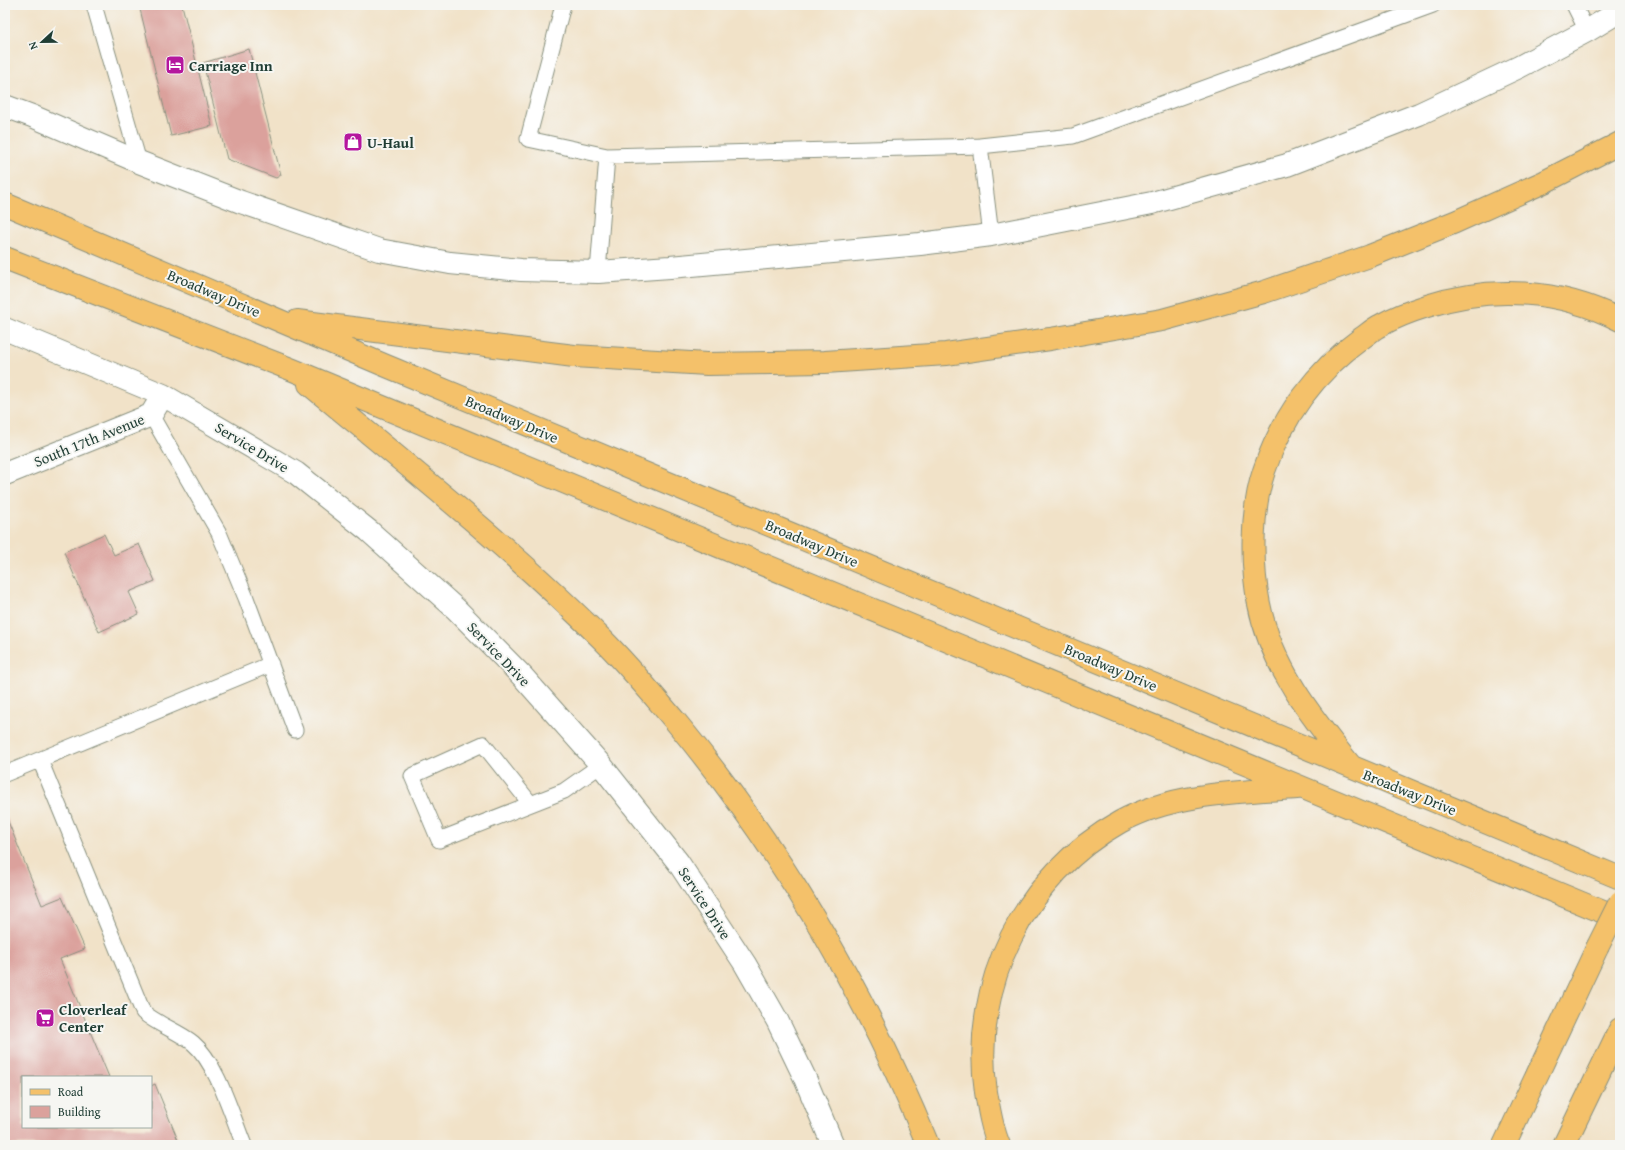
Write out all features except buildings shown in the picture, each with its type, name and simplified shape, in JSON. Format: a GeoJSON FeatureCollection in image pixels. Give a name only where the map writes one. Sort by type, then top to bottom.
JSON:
{"type":"FeatureCollection","features":[{"type":"Feature","properties":{"kind":"main road"},"geometry":{"type":"LineString","coordinates":[[270,317],[574,356],[707,364],[825,362],[946,354],[1050,340],[1162,320],[1264,292],[1370,256],[1455,222],[1544,182],[1620,143]]}},
{"type":"Feature","properties":{"kind":"main road","name":"Broadway Drive"},"geometry":{"type":"LineString","coordinates":[[5,204],[270,317],[1620,878]]}},
{"type":"Feature","properties":{"kind":"main road"},"geometry":{"type":"LineString","coordinates":[[5,258],[293,370],[1620,919]]}},
{"type":"Feature","properties":{"kind":"main road"},"geometry":{"type":"LineString","coordinates":[[1353,768],[1321,730],[1300,700],[1269,638],[1259,605],[1255,575],[1254,542],[1257,504],[1264,472],[1289,417],[1309,387],[1331,364],[1355,343],[1381,325],[1412,310],[1446,300],[1486,293],[1509,292],[1535,294],[1574,301],[1605,312],[1620,320]]}},
{"type":"Feature","properties":{"kind":"main road"},"geometry":{"type":"LineString","coordinates":[[293,370],[495,538],[552,590],[605,642],[649,690],[686,734],[761,832],[818,922],[843,966],[889,1055],[928,1145]]}},
{"type":"Feature","properties":{"kind":"main road"},"geometry":{"type":"LineString","coordinates":[[999,1145],[989,1111],[984,1078],[982,1044],[986,1011],[995,975],[1008,943],[1024,913],[1045,884],[1070,858],[1094,839],[1121,822],[1150,809],[1184,799],[1302,788]]}},
{"type":"Feature","properties":{"kind":"main road"},"geometry":{"type":"LineString","coordinates":[[1504,1145],[1620,902]]}},
{"type":"Feature","properties":{"kind":"main road"},"geometry":{"type":"LineString","coordinates":[[1564,1145],[1620,1029]]}},
{"type":"Feature","properties":{"kind":"street"},"geometry":{"type":"LineString","coordinates":[[5,106],[139,162],[241,202],[379,250],[466,265],[521,270],[598,272],[920,244],[991,236],[1152,203],[1287,164],[1419,114],[1519,67],[1587,31],[1620,11]]}},
{"type":"Feature","properties":{"kind":"street","name":"Service Drive"},"geometry":{"type":"LineString","coordinates":[[5,329],[164,395],[296,473],[369,531],[456,609],[518,672],[601,765],[678,862],[745,964],[777,1020],[801,1069],[833,1145]]}},
{"type":"Feature","properties":{"kind":"street","name":"South 17th Avenue"},"geometry":{"type":"LineString","coordinates":[[5,474],[151,415],[164,395]]}},
{"type":"Feature","properties":{"kind":"lane"},"geometry":{"type":"LineString","coordinates":[[94,5],[139,162]]}},
{"type":"Feature","properties":{"kind":"lane"},"geometry":{"type":"LineString","coordinates":[[563,5],[528,139],[607,156],[980,146],[1073,136],[1433,5]]}},
{"type":"Feature","properties":{"kind":"lane"},"geometry":{"type":"LineString","coordinates":[[1574,5],[1587,31]]}},
{"type":"Feature","properties":{"kind":"lane"},"geometry":{"type":"LineString","coordinates":[[980,146],[991,236]]}},
{"type":"Feature","properties":{"kind":"lane"},"geometry":{"type":"LineString","coordinates":[[598,272],[607,156]]}},
{"type":"Feature","properties":{"kind":"lane"},"geometry":{"type":"LineString","coordinates":[[151,415],[219,533],[271,664],[295,730]]}},
{"type":"Feature","properties":{"kind":"lane"},"geometry":{"type":"LineString","coordinates":[[5,774],[271,664]]}},
{"type":"Feature","properties":{"kind":"lane"},"geometry":{"type":"LineString","coordinates":[[530,803],[484,744],[412,776],[439,840],[530,803],[564,791],[601,765]]}},
{"type":"Feature","properties":{"kind":"lane"},"geometry":{"type":"LineString","coordinates":[[40,760],[143,1012],[150,1018],[193,1043],[206,1057],[215,1074],[244,1145]]}},
{"type":"Feature","properties":{"kind":"place","name":"Carriage Inn"},"geometry":{"type":"Point","coordinates":[175,65]}},
{"type":"Feature","properties":{"kind":"place","name":"U-Haul"},"geometry":{"type":"Point","coordinates":[353,142]}},
{"type":"Feature","properties":{"kind":"place","name":"Cloverleaf Center"},"geometry":{"type":"Point","coordinates":[45,1018]}}]}
